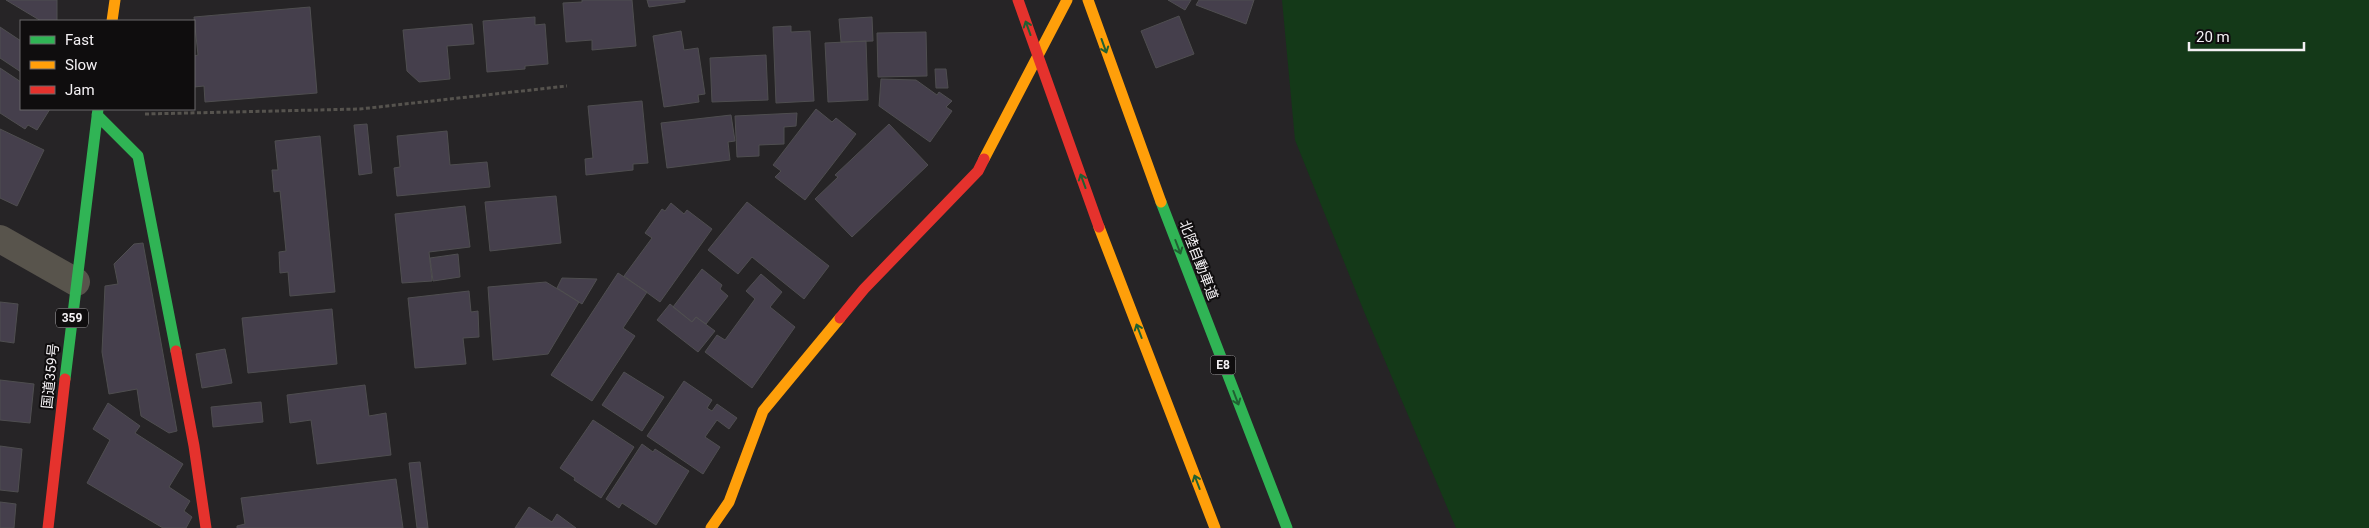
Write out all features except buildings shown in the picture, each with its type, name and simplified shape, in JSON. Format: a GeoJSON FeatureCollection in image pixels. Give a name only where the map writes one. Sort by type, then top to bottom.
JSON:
{"type":"FeatureCollection","features":[{"type":"Feature","properties":{"kind":"main road"},"geometry":{"type":"LineString","coordinates":[[112,20],[115,0]]}},
{"type":"Feature","properties":{"kind":"main road"},"geometry":{"type":"LineString","coordinates":[[1018,0],[1099,227],[1215,528]]}},
{"type":"Feature","properties":{"kind":"main road"},"geometry":{"type":"LineString","coordinates":[[712,528],[729,502],[763,412],[864,289],[978,171],[1060,17],[1067,0]]}},
{"type":"Feature","properties":{"kind":"main road","name":"北陸自動車道"},"geometry":{"type":"LineString","coordinates":[[1088,0],[1160,201],[1287,528]]}},
{"type":"Feature","properties":{"kind":"main road"},"geometry":{"type":"LineString","coordinates":[[97,112],[138,156],[194,446],[206,528]]}},
{"type":"Feature","properties":{"kind":"main road","name":"国道359号"},"geometry":{"type":"LineString","coordinates":[[48,528],[97,112]]}},
{"type":"Feature","properties":{"kind":"street"},"geometry":{"type":"LineString","coordinates":[[0,239],[76,282]]}},
{"type":"Feature","properties":{"kind":"path"},"geometry":{"type":"LineString","coordinates":[[97,112],[360,109],[567,86]]}},
{"type":"Feature","properties":{"kind":"green space"},"geometry":{"type":"Polygon","coordinates":[[[1282,0],[2369,0],[2369,528],[1456,528],[1365,314],[1295,140],[1282,0]]]}},
{"type":"Feature","properties":{"kind":"traffic: fast"},"geometry":{"type":"LineString","coordinates":[[65,379],[98,110]]}},
{"type":"Feature","properties":{"kind":"traffic: fast"},"geometry":{"type":"LineString","coordinates":[[97,115],[138,156],[176,351]]}},
{"type":"Feature","properties":{"kind":"traffic: fast"},"geometry":{"type":"LineString","coordinates":[[1161,202],[1287,528]]}},
{"type":"Feature","properties":{"kind":"traffic: slow"},"geometry":{"type":"LineString","coordinates":[[112,20],[115,0]]}},
{"type":"Feature","properties":{"kind":"traffic: slow"},"geometry":{"type":"LineString","coordinates":[[984,159],[1067,0]]}},
{"type":"Feature","properties":{"kind":"traffic: slow"},"geometry":{"type":"LineString","coordinates":[[1088,0],[1161,202]]}},
{"type":"Feature","properties":{"kind":"traffic: slow"},"geometry":{"type":"LineString","coordinates":[[1099,227],[1215,528]]}},
{"type":"Feature","properties":{"kind":"traffic: slow"},"geometry":{"type":"LineString","coordinates":[[711,528],[729,502],[763,411],[840,318]]}},
{"type":"Feature","properties":{"kind":"traffic: jam"},"geometry":{"type":"LineString","coordinates":[[1018,0],[1099,227]]}},
{"type":"Feature","properties":{"kind":"traffic: jam"},"geometry":{"type":"LineString","coordinates":[[840,318],[864,289],[978,171],[984,159]]}},
{"type":"Feature","properties":{"kind":"traffic: jam"},"geometry":{"type":"LineString","coordinates":[[176,351],[194,446],[206,528]]}},
{"type":"Feature","properties":{"kind":"traffic: jam"},"geometry":{"type":"LineString","coordinates":[[48,528],[65,379]]}}]}
